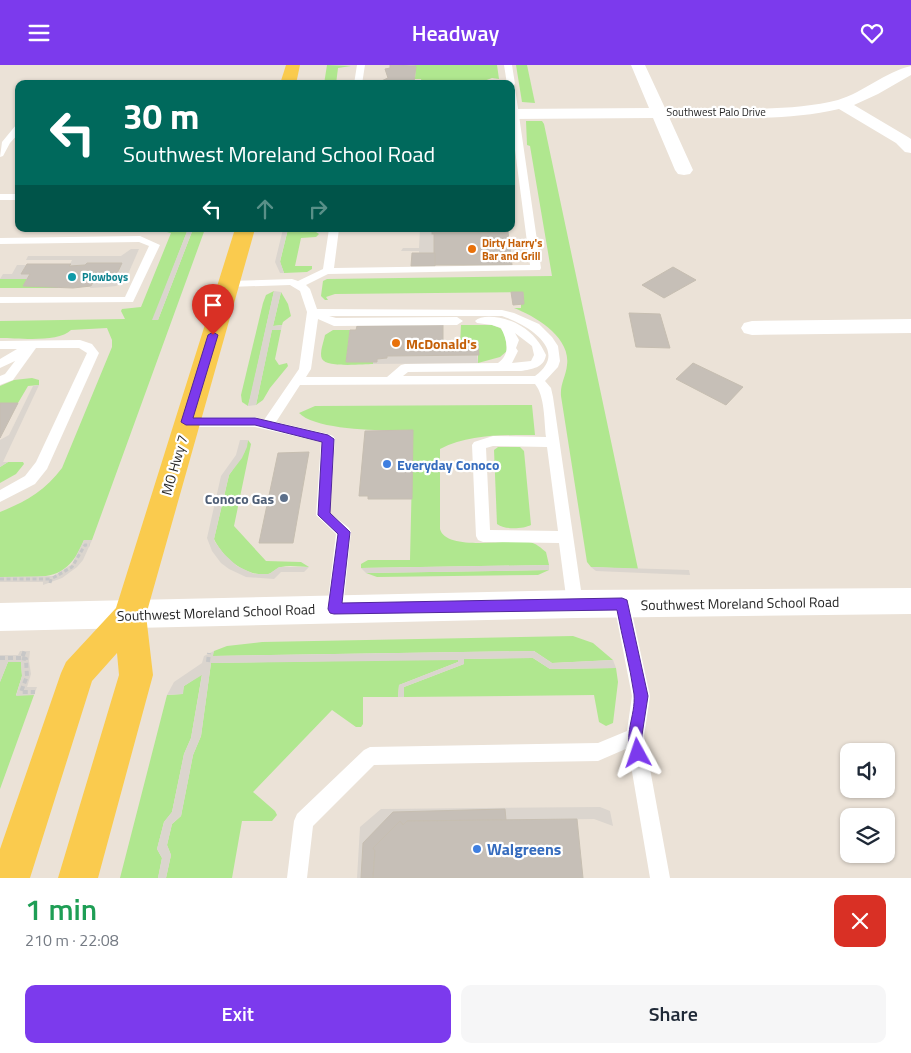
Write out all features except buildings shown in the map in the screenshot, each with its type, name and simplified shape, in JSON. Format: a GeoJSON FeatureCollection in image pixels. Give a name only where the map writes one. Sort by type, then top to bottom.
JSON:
{"type":"FeatureCollection","features":[{"type":"Feature","properties":{"kind":"main road"},"geometry":{"type":"LineString","coordinates":[[289,80],[293,65]]}},
{"type":"Feature","properties":{"kind":"main road","name":"MO Hwy 7"},"geometry":{"type":"LineString","coordinates":[[78,878],[136,675],[130,615],[244,232]]}},
{"type":"Feature","properties":{"kind":"main road","name":"Southwest Moreland School Road"},"geometry":{"type":"LineString","coordinates":[[0,617],[575,604],[911,601]]}},
{"type":"Feature","properties":{"kind":"main road","name":"MO Hwy 7"},"geometry":{"type":"LineString","coordinates":[[10,878],[78,673],[130,615]]}},
{"type":"Feature","properties":{"kind":"street"},"geometry":{"type":"LineString","coordinates":[[638,65],[684,170]]}},
{"type":"Feature","properties":{"kind":"street","name":"Southwest Palo Drive"},"geometry":{"type":"LineString","coordinates":[[515,114],[777,112],[814,109],[842,104],[866,95],[911,70]]}},
{"type":"Feature","properties":{"kind":"street"},"geometry":{"type":"LineString","coordinates":[[842,104],[902,140],[911,148]]}},
{"type":"Feature","properties":{"kind":"street"},"geometry":{"type":"LineString","coordinates":[[752,328],[911,327]]}},
{"type":"Feature","properties":{"kind":"lane"},"geometry":{"type":"LineString","coordinates":[[358,80],[360,65]]}},
{"type":"Feature","properties":{"kind":"lane"},"geometry":{"type":"LineString","coordinates":[[508,65],[510,80]]}},
{"type":"Feature","properties":{"kind":"lane"},"geometry":{"type":"LineString","coordinates":[[0,154],[15,135]]}},
{"type":"Feature","properties":{"kind":"lane"},"geometry":{"type":"LineString","coordinates":[[298,285],[328,271],[536,268],[515,139]]}},
{"type":"Feature","properties":{"kind":"lane"},"geometry":{"type":"LineString","coordinates":[[0,197],[15,197]]}},
{"type":"Feature","properties":{"kind":"lane"},"geometry":{"type":"LineString","coordinates":[[328,271],[334,232]]}},
{"type":"Feature","properties":{"kind":"lane"},"geometry":{"type":"LineString","coordinates":[[0,241],[140,239],[155,245],[129,300],[0,300]]}},
{"type":"Feature","properties":{"kind":"lane"},"geometry":{"type":"LineString","coordinates":[[228,284],[292,282],[305,289],[312,312],[305,369],[267,425]]}},
{"type":"Feature","properties":{"kind":"lane"},"geometry":{"type":"LineString","coordinates":[[0,292],[78,291],[94,300]]}},
{"type":"Feature","properties":{"kind":"lane"},"geometry":{"type":"LineString","coordinates":[[312,312],[334,322],[494,321],[510,324],[516,328],[535,345],[541,354],[540,359],[536,363],[515,368],[405,368],[390,381]]}},
{"type":"Feature","properties":{"kind":"lane"},"geometry":{"type":"LineString","coordinates":[[297,381],[538,380],[548,375],[554,366],[555,357],[552,344],[536,327],[510,315],[486,312],[312,312]]}},
{"type":"Feature","properties":{"kind":"lane"},"geometry":{"type":"LineString","coordinates":[[500,367],[506,364],[512,349],[513,340],[506,326],[501,323]]}},
{"type":"Feature","properties":{"kind":"lane"},"geometry":{"type":"LineString","coordinates":[[0,345],[80,343],[88,347],[93,353],[42,465],[30,480],[0,497]]}},
{"type":"Feature","properties":{"kind":"lane"},"geometry":{"type":"LineString","coordinates":[[0,357],[32,345]]}},
{"type":"Feature","properties":{"kind":"lane"},"geometry":{"type":"LineString","coordinates":[[0,364],[32,345]]}},
{"type":"Feature","properties":{"kind":"lane"},"geometry":{"type":"LineString","coordinates":[[0,374],[32,345]]}},
{"type":"Feature","properties":{"kind":"lane"},"geometry":{"type":"LineString","coordinates":[[0,381],[9,377],[32,345]]}},
{"type":"Feature","properties":{"kind":"lane"},"geometry":{"type":"LineString","coordinates":[[538,380],[545,388],[548,397],[575,604]]}},
{"type":"Feature","properties":{"kind":"lane"},"geometry":{"type":"LineString","coordinates":[[186,422],[255,422],[328,439],[324,515],[344,532],[334,609]]}},
{"type":"Feature","properties":{"kind":"lane"},"geometry":{"type":"LineString","coordinates":[[554,441],[493,441],[479,445],[483,536],[565,537]]}},
{"type":"Feature","properties":{"kind":"lane"},"geometry":{"type":"LineString","coordinates":[[622,604],[641,696],[635,735],[660,878]]}},
{"type":"Feature","properties":{"kind":"lane"},"geometry":{"type":"LineString","coordinates":[[297,878],[304,821],[370,756],[598,753],[635,735]]}},
{"type":"Feature","properties":{"kind":"path"},"geometry":{"type":"LineString","coordinates":[[0,579],[50,581],[70,570],[81,556],[85,545],[90,545]]}},
{"type":"Feature","properties":{"kind":"path"},"geometry":{"type":"LineString","coordinates":[[22,659],[25,650]]}},
{"type":"Feature","properties":{"kind":"path"},"geometry":{"type":"LineString","coordinates":[[208,663],[209,653]]}},
{"type":"Feature","properties":{"kind":"path"},"geometry":{"type":"LineString","coordinates":[[0,658],[26,659],[27,676],[21,692],[35,692]]}},
{"type":"Feature","properties":{"kind":"green space"},"geometry":{"type":"Polygon","coordinates":[[[327,65],[351,66],[338,68],[336,80],[325,80],[327,65]]]}},
{"type":"Feature","properties":{"kind":"green space"},"geometry":{"type":"Polygon","coordinates":[[[410,65],[497,65],[499,79],[413,79],[415,78],[416,66],[410,65]]]}},
{"type":"Feature","properties":{"kind":"green space"},"geometry":{"type":"Polygon","coordinates":[[[516,65],[527,65],[535,103],[522,102],[516,65]]]}},
{"type":"Feature","properties":{"kind":"green space"},"geometry":{"type":"Polygon","coordinates":[[[526,121],[542,121],[544,124],[638,569],[591,567],[587,562],[561,396],[561,388],[566,373],[567,355],[558,337],[550,329],[532,316],[514,308],[521,308],[521,304],[524,304],[523,292],[335,294],[326,297],[328,300],[321,296],[323,281],[327,279],[552,276],[530,146],[527,145],[526,121]]]}},
{"type":"Feature","properties":{"kind":"green space"},"geometry":{"type":"Polygon","coordinates":[[[167,232],[187,232],[153,320],[158,320],[192,232],[204,232],[92,540],[84,540],[69,565],[61,571],[40,577],[0,577],[0,512],[34,495],[49,483],[62,468],[112,347],[112,340],[107,328],[71,330],[57,337],[48,338],[0,338],[0,321],[125,319],[121,311],[122,309],[141,307],[171,233],[167,232]]]}},
{"type":"Feature","properties":{"kind":"green space"},"geometry":{"type":"Polygon","coordinates":[[[287,232],[316,232],[319,234],[316,237],[301,238],[295,266],[312,266],[312,269],[307,272],[284,273],[280,262],[287,232]]]}},
{"type":"Feature","properties":{"kind":"green space"},"geometry":{"type":"Polygon","coordinates":[[[0,279],[27,279],[23,286],[59,286],[58,288],[0,288],[0,279]]]}},
{"type":"Feature","properties":{"kind":"green space"},"geometry":{"type":"Polygon","coordinates":[[[274,291],[248,406],[242,402],[241,395],[263,303],[266,295],[274,291]]]}},
{"type":"Feature","properties":{"kind":"green space"},"geometry":{"type":"Polygon","coordinates":[[[281,292],[288,304],[291,316],[282,325],[273,326],[281,292]]]}},
{"type":"Feature","properties":{"kind":"green space"},"geometry":{"type":"Polygon","coordinates":[[[461,325],[492,325],[500,328],[505,333],[507,351],[500,357],[478,363],[478,343],[460,344],[461,325]]]}},
{"type":"Feature","properties":{"kind":"green space"},"geometry":{"type":"Polygon","coordinates":[[[272,329],[281,330],[275,359],[279,365],[287,363],[288,366],[263,400],[256,405],[272,329]]]}},
{"type":"Feature","properties":{"kind":"green space"},"geometry":{"type":"Polygon","coordinates":[[[333,330],[350,330],[346,362],[373,362],[373,364],[338,365],[325,362],[321,356],[321,350],[325,335],[333,330]]]}},
{"type":"Feature","properties":{"kind":"green space"},"geometry":{"type":"Polygon","coordinates":[[[32,378],[39,380],[39,385],[28,386],[18,403],[0,403],[0,386],[14,380],[32,378]]]}},
{"type":"Feature","properties":{"kind":"green space"},"geometry":{"type":"Polygon","coordinates":[[[532,405],[535,435],[498,435],[475,438],[463,440],[440,449],[440,529],[445,536],[466,542],[532,543],[546,552],[549,565],[361,568],[361,564],[368,560],[410,560],[413,430],[370,430],[336,427],[308,419],[299,413],[315,406],[532,405]]]}},
{"type":"Feature","properties":{"kind":"green space"},"geometry":{"type":"Polygon","coordinates":[[[248,440],[251,444],[234,526],[266,561],[301,562],[309,567],[281,567],[268,574],[251,572],[236,565],[229,559],[214,539],[229,475],[244,453],[248,440]]]}},
{"type":"Feature","properties":{"kind":"green space"},"geometry":{"type":"Polygon","coordinates":[[[498,447],[520,447],[524,451],[531,525],[514,528],[497,524],[494,450],[498,447]]]}},
{"type":"Feature","properties":{"kind":"green space"},"geometry":{"type":"Polygon","coordinates":[[[8,462],[23,462],[24,464],[16,474],[0,483],[0,467],[8,462]]]}},
{"type":"Feature","properties":{"kind":"green space"},"geometry":{"type":"Polygon","coordinates":[[[549,570],[538,575],[377,577],[366,573],[549,570]]]}},
{"type":"Feature","properties":{"kind":"green space"},"geometry":{"type":"Polygon","coordinates":[[[573,636],[593,643],[613,660],[552,663],[534,651],[212,656],[214,651],[227,646],[262,642],[573,636]]]}},
{"type":"Feature","properties":{"kind":"green space"},"geometry":{"type":"Polygon","coordinates":[[[533,658],[550,669],[616,668],[618,682],[613,723],[606,726],[599,722],[594,695],[404,697],[404,687],[464,664],[464,659],[533,658]]]}},
{"type":"Feature","properties":{"kind":"green space"},"geometry":{"type":"Polygon","coordinates":[[[458,659],[458,662],[399,685],[398,697],[363,697],[363,724],[361,727],[356,727],[332,710],[253,792],[275,811],[277,815],[272,821],[242,821],[232,878],[166,878],[171,855],[167,845],[172,824],[181,816],[193,755],[201,736],[211,663],[458,659]]]}},
{"type":"Feature","properties":{"kind":"green space"},"geometry":{"type":"Polygon","coordinates":[[[8,662],[21,662],[22,676],[16,695],[34,695],[0,789],[0,682],[8,662]]]}},
{"type":"Feature","properties":{"kind":"green space"},"geometry":{"type":"Polygon","coordinates":[[[202,674],[191,738],[184,754],[172,812],[164,822],[157,849],[162,858],[158,878],[120,878],[167,695],[182,694],[184,686],[202,674]]]}},
{"type":"Feature","properties":{"kind":"shaded area"},"geometry":{"type":"Polygon","coordinates":[[[187,232],[192,232],[158,320],[152,320],[187,232]]]}},
{"type":"Feature","properties":{"kind":"shaded area"},"geometry":{"type":"Polygon","coordinates":[[[282,232],[287,232],[280,261],[284,273],[280,273],[275,262],[282,232]]]}},
{"type":"Feature","properties":{"kind":"shaded area"},"geometry":{"type":"Polygon","coordinates":[[[420,232],[452,232],[434,265],[419,266],[419,251],[401,251],[403,248],[419,248],[420,232]]]}},
{"type":"Feature","properties":{"kind":"shaded area"},"geometry":{"type":"Polygon","coordinates":[[[131,249],[139,249],[125,281],[116,286],[107,287],[90,288],[93,282],[113,282],[121,263],[87,263],[85,265],[69,266],[72,260],[26,260],[28,256],[121,256],[131,249]]]}},
{"type":"Feature","properties":{"kind":"shaded area"},"geometry":{"type":"Polygon","coordinates":[[[17,265],[26,265],[21,274],[30,274],[27,279],[0,279],[3,274],[12,274],[17,265]]]}},
{"type":"Feature","properties":{"kind":"shaded area"},"geometry":{"type":"Polygon","coordinates":[[[274,291],[281,292],[273,326],[282,325],[281,330],[272,330],[256,405],[248,406],[274,291]]]}},
{"type":"Feature","properties":{"kind":"shaded area"},"geometry":{"type":"Polygon","coordinates":[[[477,355],[478,363],[373,364],[373,362],[377,362],[377,359],[386,358],[387,356],[477,355]]]}},
{"type":"Feature","properties":{"kind":"shaded area"},"geometry":{"type":"Polygon","coordinates":[[[39,385],[3,462],[8,462],[0,467],[0,440],[9,435],[33,386],[39,385]]]}},
{"type":"Feature","properties":{"kind":"shaded area"},"geometry":{"type":"Polygon","coordinates":[[[240,440],[248,440],[247,447],[242,458],[229,475],[214,539],[215,542],[237,566],[254,574],[269,574],[279,567],[309,567],[304,572],[281,572],[274,579],[246,577],[221,563],[212,551],[207,538],[221,476],[236,455],[240,440]]]}},
{"type":"Feature","properties":{"kind":"shaded area"},"geometry":{"type":"Polygon","coordinates":[[[84,540],[92,540],[83,560],[62,578],[43,585],[43,582],[0,582],[0,577],[54,576],[72,564],[84,540]]]}},
{"type":"Feature","properties":{"kind":"shaded area"},"geometry":{"type":"Polygon","coordinates":[[[549,565],[549,570],[366,573],[361,568],[549,565]]]}},
{"type":"Feature","properties":{"kind":"shaded area"},"geometry":{"type":"Polygon","coordinates":[[[591,567],[689,570],[690,575],[596,571],[591,567]]]}},
{"type":"Feature","properties":{"kind":"shaded area"},"geometry":{"type":"Polygon","coordinates":[[[20,651],[30,651],[31,674],[27,687],[37,687],[34,695],[16,696],[22,676],[21,662],[8,662],[0,682],[0,655],[18,655],[20,651]]]}},
{"type":"Feature","properties":{"kind":"shaded area"},"geometry":{"type":"Polygon","coordinates":[[[214,651],[213,656],[534,651],[552,663],[613,660],[616,668],[550,669],[533,658],[464,659],[464,664],[404,687],[404,697],[398,697],[399,685],[458,662],[458,660],[211,663],[201,736],[193,755],[181,816],[172,824],[167,845],[171,855],[166,878],[158,878],[162,858],[157,849],[164,822],[172,812],[184,754],[191,738],[202,675],[184,686],[183,694],[167,695],[174,682],[202,663],[204,656],[214,651]]]}},
{"type":"Feature","properties":{"kind":"shaded area"},"geometry":{"type":"Polygon","coordinates":[[[600,807],[610,811],[613,826],[594,819],[408,821],[373,878],[357,878],[360,827],[381,809],[600,807]]]}},
{"type":"Feature","properties":{"kind":"place","name":"Dirty Harry's Bar and Grill"},"geometry":{"type":"Point","coordinates":[472,249]}},
{"type":"Feature","properties":{"kind":"place","name":"Plowboys"},"geometry":{"type":"Point","coordinates":[72,277]}},
{"type":"Feature","properties":{"kind":"place","name":"McDonald's"},"geometry":{"type":"Point","coordinates":[396,343]}},
{"type":"Feature","properties":{"kind":"place","name":"Everyday Conoco"},"geometry":{"type":"Point","coordinates":[387,464]}},
{"type":"Feature","properties":{"kind":"place","name":"Conoco Gas"},"geometry":{"type":"Point","coordinates":[284,498]}},
{"type":"Feature","properties":{"kind":"place","name":"Walgreens"},"geometry":{"type":"Point","coordinates":[477,849]}},
{"type":"Feature","properties":{"kind":"route"},"geometry":{"type":"LineString","coordinates":[[213,335],[186,422],[255,422],[328,439],[324,515],[344,532],[334,609],[622,604],[641,696],[635,735],[638,753]]}}]}
